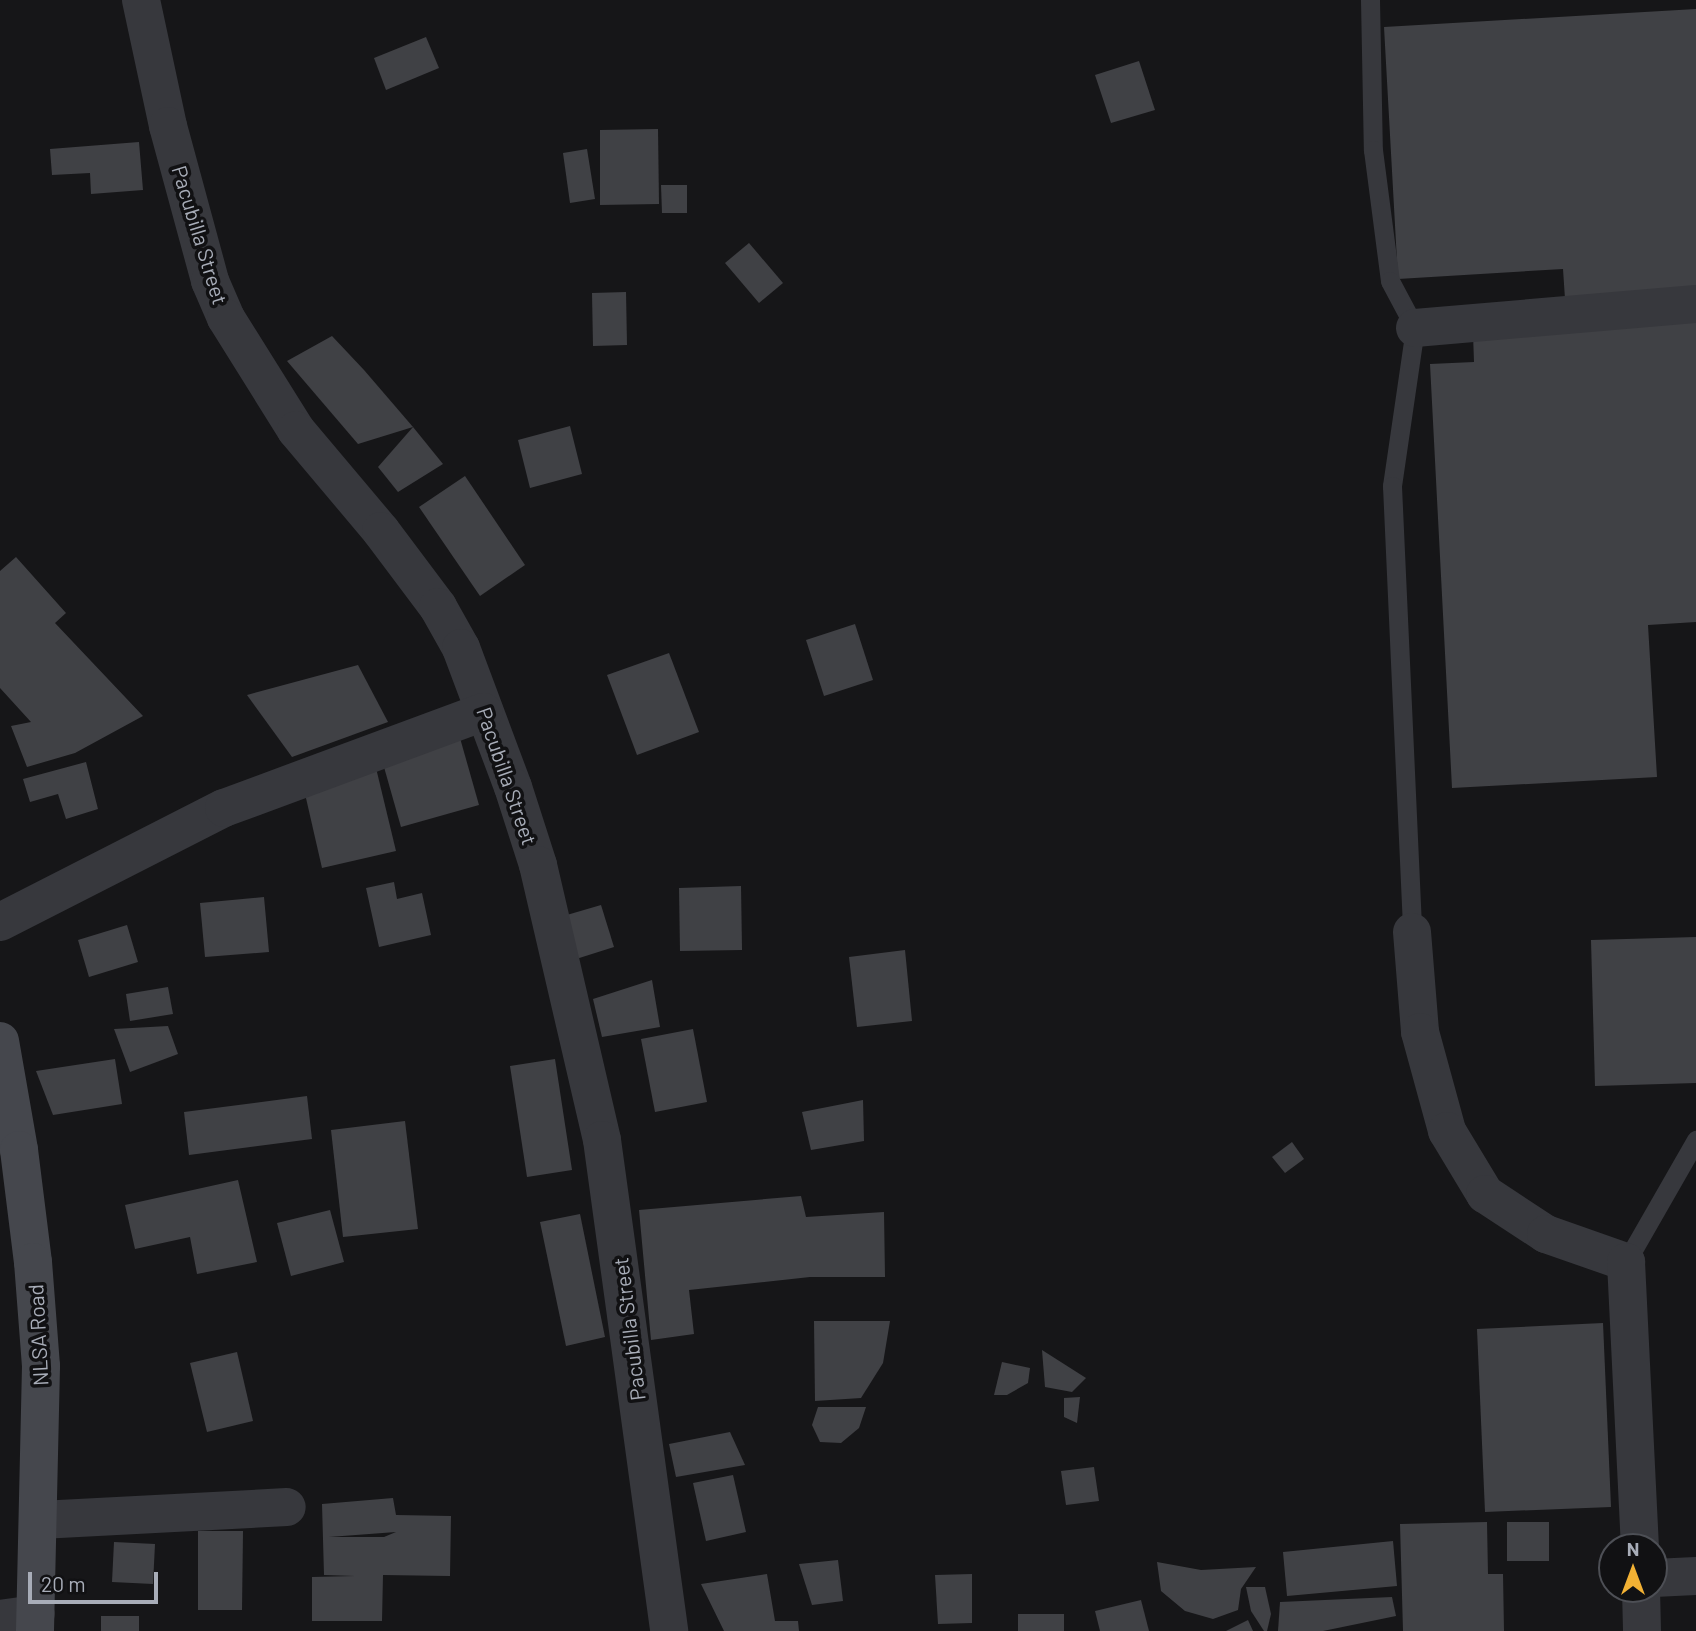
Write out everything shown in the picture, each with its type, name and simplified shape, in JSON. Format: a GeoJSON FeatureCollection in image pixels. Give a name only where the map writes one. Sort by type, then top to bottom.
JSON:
{"type":"FeatureCollection","features":[{"type":"Feature","properties":{"kind":"main road","name":"NLSA Road"},"geometry":{"type":"LineString","coordinates":[[0,1041],[19,1150],[33,1262],[41,1366],[40,1520],[24,1621]]}},
{"type":"Feature","properties":{"kind":"street","name":"Pacubilla Street"},"geometry":{"type":"LineString","coordinates":[[141,0],[167,126],[210,281],[226,318],[296,430],[381,531],[438,607],[461,648],[513,787],[538,865],[602,1140],[619,1245],[665,1613]]}},
{"type":"Feature","properties":{"kind":"street"},"geometry":{"type":"LineString","coordinates":[[1415,328],[1696,304]]}},
{"type":"Feature","properties":{"kind":"street"},"geometry":{"type":"LineString","coordinates":[[0,922],[224,808],[484,712]]}},
{"type":"Feature","properties":{"kind":"street"},"geometry":{"type":"LineString","coordinates":[[1412,932],[1420,1032],[1447,1131],[1485,1194],[1546,1234],[1626,1262],[1639,1533]]}},
{"type":"Feature","properties":{"kind":"street"},"geometry":{"type":"LineString","coordinates":[[40,1520],[287,1507]]}},
{"type":"Feature","properties":{"kind":"street"},"geometry":{"type":"LineString","coordinates":[[1668,1577],[1696,1576]]}},
{"type":"Feature","properties":{"kind":"street"},"geometry":{"type":"LineString","coordinates":[[1641,1603],[1642,1631]]}},
{"type":"Feature","properties":{"kind":"street"},"geometry":{"type":"LineString","coordinates":[[641,1631],[665,1613]]}},
{"type":"Feature","properties":{"kind":"lane"},"geometry":{"type":"LineString","coordinates":[[1370,0],[1373,150],[1390,281],[1415,328],[1392,486],[1412,932]]}},
{"type":"Feature","properties":{"kind":"lane"},"geometry":{"type":"LineString","coordinates":[[1626,1262],[1696,1140]]}},
{"type":"Feature","properties":{"kind":"building"},"geometry":{"type":"Polygon","coordinates":[[[1696,9],[1696,292],[1565,299],[1563,269],[1398,279],[1384,27],[1696,9]]]}},
{"type":"Feature","properties":{"kind":"building"},"geometry":{"type":"Polygon","coordinates":[[[426,37],[439,68],[386,90],[374,58],[426,37]]]}},
{"type":"Feature","properties":{"kind":"building"},"geometry":{"type":"Polygon","coordinates":[[[1139,61],[1155,110],[1111,123],[1095,75],[1139,61]]]}},
{"type":"Feature","properties":{"kind":"building"},"geometry":{"type":"Polygon","coordinates":[[[658,129],[659,204],[600,205],[600,130],[658,129]]]}},
{"type":"Feature","properties":{"kind":"building"},"geometry":{"type":"Polygon","coordinates":[[[139,142],[143,190],[91,194],[90,173],[52,175],[50,149],[139,142]]]}},
{"type":"Feature","properties":{"kind":"building"},"geometry":{"type":"Polygon","coordinates":[[[587,149],[595,199],[570,203],[563,153],[587,149]]]}},
{"type":"Feature","properties":{"kind":"building"},"geometry":{"type":"Polygon","coordinates":[[[661,185],[687,185],[687,213],[662,213],[661,185]]]}},
{"type":"Feature","properties":{"kind":"building"},"geometry":{"type":"Polygon","coordinates":[[[749,243],[783,283],[759,303],[725,263],[749,243]]]}},
{"type":"Feature","properties":{"kind":"building"},"geometry":{"type":"Polygon","coordinates":[[[626,292],[627,345],[593,346],[592,293],[626,292]]]}},
{"type":"Feature","properties":{"kind":"building"},"geometry":{"type":"Polygon","coordinates":[[[1696,322],[1696,622],[1648,625],[1657,777],[1452,788],[1430,364],[1474,362],[1473,334],[1696,322]]]}},
{"type":"Feature","properties":{"kind":"building"},"geometry":{"type":"Polygon","coordinates":[[[332,336],[413,427],[358,444],[287,361],[332,336]]]}},
{"type":"Feature","properties":{"kind":"building"},"geometry":{"type":"Polygon","coordinates":[[[570,426],[582,474],[530,488],[518,440],[570,426]]]}},
{"type":"Feature","properties":{"kind":"building"},"geometry":{"type":"Polygon","coordinates":[[[413,427],[443,464],[398,492],[378,467],[413,427]]]}},
{"type":"Feature","properties":{"kind":"building"},"geometry":{"type":"Polygon","coordinates":[[[465,476],[525,565],[480,596],[419,507],[465,476]]]}},
{"type":"Feature","properties":{"kind":"building"},"geometry":{"type":"Polygon","coordinates":[[[16,557],[66,613],[55,623],[143,716],[75,753],[27,767],[11,726],[31,722],[0,688],[0,571],[16,557]]]}},
{"type":"Feature","properties":{"kind":"building"},"geometry":{"type":"Polygon","coordinates":[[[855,624],[873,680],[824,696],[806,640],[855,624]]]}},
{"type":"Feature","properties":{"kind":"building"},"geometry":{"type":"Polygon","coordinates":[[[669,653],[699,732],[637,755],[607,675],[669,653]]]}},
{"type":"Feature","properties":{"kind":"building"},"geometry":{"type":"Polygon","coordinates":[[[358,665],[388,722],[292,757],[247,695],[358,665]]]}},
{"type":"Feature","properties":{"kind":"building"},"geometry":{"type":"Polygon","coordinates":[[[460,738],[479,805],[401,827],[382,760],[460,738]]]}},
{"type":"Feature","properties":{"kind":"building"},"geometry":{"type":"Polygon","coordinates":[[[86,762],[98,809],[66,819],[58,794],[30,802],[23,779],[86,762]]]}},
{"type":"Feature","properties":{"kind":"building"},"geometry":{"type":"Polygon","coordinates":[[[376,768],[396,851],[322,868],[303,785],[376,768]]]}},
{"type":"Feature","properties":{"kind":"building"},"geometry":{"type":"Polygon","coordinates":[[[394,882],[397,899],[422,893],[431,935],[379,947],[366,888],[394,882]]]}},
{"type":"Feature","properties":{"kind":"building"},"geometry":{"type":"Polygon","coordinates":[[[741,886],[742,950],[680,951],[679,888],[741,886]]]}},
{"type":"Feature","properties":{"kind":"building"},"geometry":{"type":"Polygon","coordinates":[[[264,897],[269,952],[205,957],[200,903],[264,897]]]}},
{"type":"Feature","properties":{"kind":"building"},"geometry":{"type":"Polygon","coordinates":[[[601,905],[614,947],[573,960],[560,917],[601,905]]]}},
{"type":"Feature","properties":{"kind":"building"},"geometry":{"type":"Polygon","coordinates":[[[127,925],[138,962],[89,977],[78,940],[127,925]]]}},
{"type":"Feature","properties":{"kind":"building"},"geometry":{"type":"Polygon","coordinates":[[[1696,937],[1696,1083],[1595,1086],[1591,940],[1696,937]]]}},
{"type":"Feature","properties":{"kind":"building"},"geometry":{"type":"Polygon","coordinates":[[[905,950],[912,1021],[857,1027],[849,957],[905,950]]]}},
{"type":"Feature","properties":{"kind":"building"},"geometry":{"type":"Polygon","coordinates":[[[652,980],[660,1027],[602,1037],[593,999],[652,980]]]}},
{"type":"Feature","properties":{"kind":"building"},"geometry":{"type":"Polygon","coordinates":[[[168,987],[173,1014],[130,1021],[126,994],[168,987]]]}},
{"type":"Feature","properties":{"kind":"building"},"geometry":{"type":"Polygon","coordinates":[[[168,1026],[178,1054],[130,1072],[114,1029],[168,1026]]]}},
{"type":"Feature","properties":{"kind":"building"},"geometry":{"type":"Polygon","coordinates":[[[693,1029],[707,1102],[655,1112],[641,1039],[693,1029]]]}},
{"type":"Feature","properties":{"kind":"building"},"geometry":{"type":"Polygon","coordinates":[[[115,1059],[122,1104],[53,1115],[36,1071],[115,1059]]]}},
{"type":"Feature","properties":{"kind":"building"},"geometry":{"type":"Polygon","coordinates":[[[555,1059],[572,1170],[527,1177],[510,1066],[555,1059]]]}},
{"type":"Feature","properties":{"kind":"building"},"geometry":{"type":"Polygon","coordinates":[[[307,1096],[312,1139],[189,1155],[184,1112],[307,1096]]]}},
{"type":"Feature","properties":{"kind":"building"},"geometry":{"type":"Polygon","coordinates":[[[863,1100],[864,1141],[811,1150],[802,1112],[863,1100]]]}},
{"type":"Feature","properties":{"kind":"building"},"geometry":{"type":"Polygon","coordinates":[[[405,1121],[418,1229],[343,1237],[331,1130],[405,1121]]]}},
{"type":"Feature","properties":{"kind":"building"},"geometry":{"type":"Polygon","coordinates":[[[1292,1142],[1304,1159],[1285,1173],[1272,1157],[1292,1142]]]}},
{"type":"Feature","properties":{"kind":"building"},"geometry":{"type":"Polygon","coordinates":[[[238,1180],[257,1262],[197,1274],[190,1237],[135,1249],[125,1205],[238,1180]]]}},
{"type":"Feature","properties":{"kind":"building"},"geometry":{"type":"Polygon","coordinates":[[[801,1196],[806,1217],[884,1212],[885,1277],[810,1277],[689,1290],[694,1334],[651,1340],[639,1210],[801,1196]]]}},
{"type":"Feature","properties":{"kind":"building"},"geometry":{"type":"Polygon","coordinates":[[[330,1210],[344,1262],[291,1276],[277,1223],[330,1210]]]}},
{"type":"Feature","properties":{"kind":"building"},"geometry":{"type":"Polygon","coordinates":[[[580,1214],[605,1337],[566,1346],[540,1222],[580,1214]]]}},
{"type":"Feature","properties":{"kind":"building"},"geometry":{"type":"Polygon","coordinates":[[[814,1321],[890,1321],[883,1363],[861,1398],[815,1401],[814,1321]]]}},
{"type":"Feature","properties":{"kind":"building"},"geometry":{"type":"Polygon","coordinates":[[[1603,1323],[1611,1507],[1485,1512],[1477,1329],[1603,1323]]]}},
{"type":"Feature","properties":{"kind":"building"},"geometry":{"type":"Polygon","coordinates":[[[1042,1350],[1086,1378],[1072,1392],[1045,1387],[1042,1350]]]}},
{"type":"Feature","properties":{"kind":"building"},"geometry":{"type":"Polygon","coordinates":[[[237,1352],[253,1421],[207,1432],[190,1363],[237,1352]]]}},
{"type":"Feature","properties":{"kind":"building"},"geometry":{"type":"Polygon","coordinates":[[[1002,1362],[1030,1368],[1028,1383],[1007,1395],[994,1395],[1002,1362]]]}},
{"type":"Feature","properties":{"kind":"building"},"geometry":{"type":"Polygon","coordinates":[[[1080,1397],[1077,1423],[1064,1417],[1064,1398],[1080,1397]]]}},
{"type":"Feature","properties":{"kind":"building"},"geometry":{"type":"Polygon","coordinates":[[[818,1407],[866,1407],[859,1428],[841,1443],[820,1442],[812,1425],[818,1407]]]}},
{"type":"Feature","properties":{"kind":"building"},"geometry":{"type":"Polygon","coordinates":[[[730,1432],[745,1465],[676,1477],[669,1444],[730,1432]]]}},
{"type":"Feature","properties":{"kind":"building"},"geometry":{"type":"Polygon","coordinates":[[[1094,1467],[1099,1501],[1066,1505],[1061,1471],[1094,1467]]]}},
{"type":"Feature","properties":{"kind":"building"},"geometry":{"type":"Polygon","coordinates":[[[733,1475],[746,1532],[706,1541],[693,1483],[733,1475]]]}},
{"type":"Feature","properties":{"kind":"building"},"geometry":{"type":"Polygon","coordinates":[[[393,1498],[396,1515],[451,1516],[450,1576],[383,1575],[382,1621],[312,1621],[312,1577],[355,1576],[324,1575],[322,1504],[393,1498]],[[396,1532],[329,1537],[384,1537],[396,1532]]]}},
{"type":"Feature","properties":{"kind":"building"},"geometry":{"type":"Polygon","coordinates":[[[1487,1522],[1488,1574],[1503,1574],[1504,1631],[1403,1631],[1400,1524],[1487,1522]]]}},
{"type":"Feature","properties":{"kind":"building"},"geometry":{"type":"Polygon","coordinates":[[[1507,1522],[1549,1522],[1549,1561],[1507,1561],[1507,1522]]]}},
{"type":"Feature","properties":{"kind":"building"},"geometry":{"type":"Polygon","coordinates":[[[198,1531],[243,1531],[242,1610],[198,1610],[198,1531]]]}},
{"type":"Feature","properties":{"kind":"building"},"geometry":{"type":"Polygon","coordinates":[[[1393,1541],[1397,1586],[1287,1596],[1283,1552],[1393,1541]]]}},
{"type":"Feature","properties":{"kind":"building"},"geometry":{"type":"Polygon","coordinates":[[[114,1542],[155,1544],[153,1584],[112,1582],[114,1542]]]}},
{"type":"Feature","properties":{"kind":"building"},"geometry":{"type":"Polygon","coordinates":[[[838,1560],[843,1601],[812,1605],[799,1564],[838,1560]]]}},
{"type":"Feature","properties":{"kind":"building"},"geometry":{"type":"Polygon","coordinates":[[[1157,1562],[1201,1570],[1256,1567],[1241,1589],[1238,1610],[1213,1619],[1185,1611],[1161,1591],[1157,1562]]]}},
{"type":"Feature","properties":{"kind":"building"},"geometry":{"type":"Polygon","coordinates":[[[767,1574],[775,1621],[798,1621],[799,1631],[724,1631],[701,1584],[767,1574]]]}},
{"type":"Feature","properties":{"kind":"building"},"geometry":{"type":"Polygon","coordinates":[[[972,1574],[972,1623],[938,1624],[935,1575],[972,1574]]]}},
{"type":"Feature","properties":{"kind":"building"},"geometry":{"type":"Polygon","coordinates":[[[1246,1587],[1265,1587],[1271,1614],[1267,1631],[1264,1631],[1251,1611],[1246,1587]]]}},
{"type":"Feature","properties":{"kind":"building"},"geometry":{"type":"Polygon","coordinates":[[[1392,1597],[1396,1616],[1323,1631],[1278,1631],[1280,1602],[1392,1597]]]}},
{"type":"Feature","properties":{"kind":"building"},"geometry":{"type":"Polygon","coordinates":[[[1141,1600],[1149,1631],[1100,1631],[1095,1611],[1141,1600]]]}},
{"type":"Feature","properties":{"kind":"building"},"geometry":{"type":"Polygon","coordinates":[[[1018,1614],[1064,1614],[1064,1631],[1018,1631],[1018,1614]]]}},
{"type":"Feature","properties":{"kind":"building"},"geometry":{"type":"Polygon","coordinates":[[[101,1616],[139,1616],[139,1631],[101,1631],[101,1616]]]}},
{"type":"Feature","properties":{"kind":"building"},"geometry":{"type":"Polygon","coordinates":[[[1248,1620],[1253,1631],[1226,1631],[1248,1620]]]}}]}
